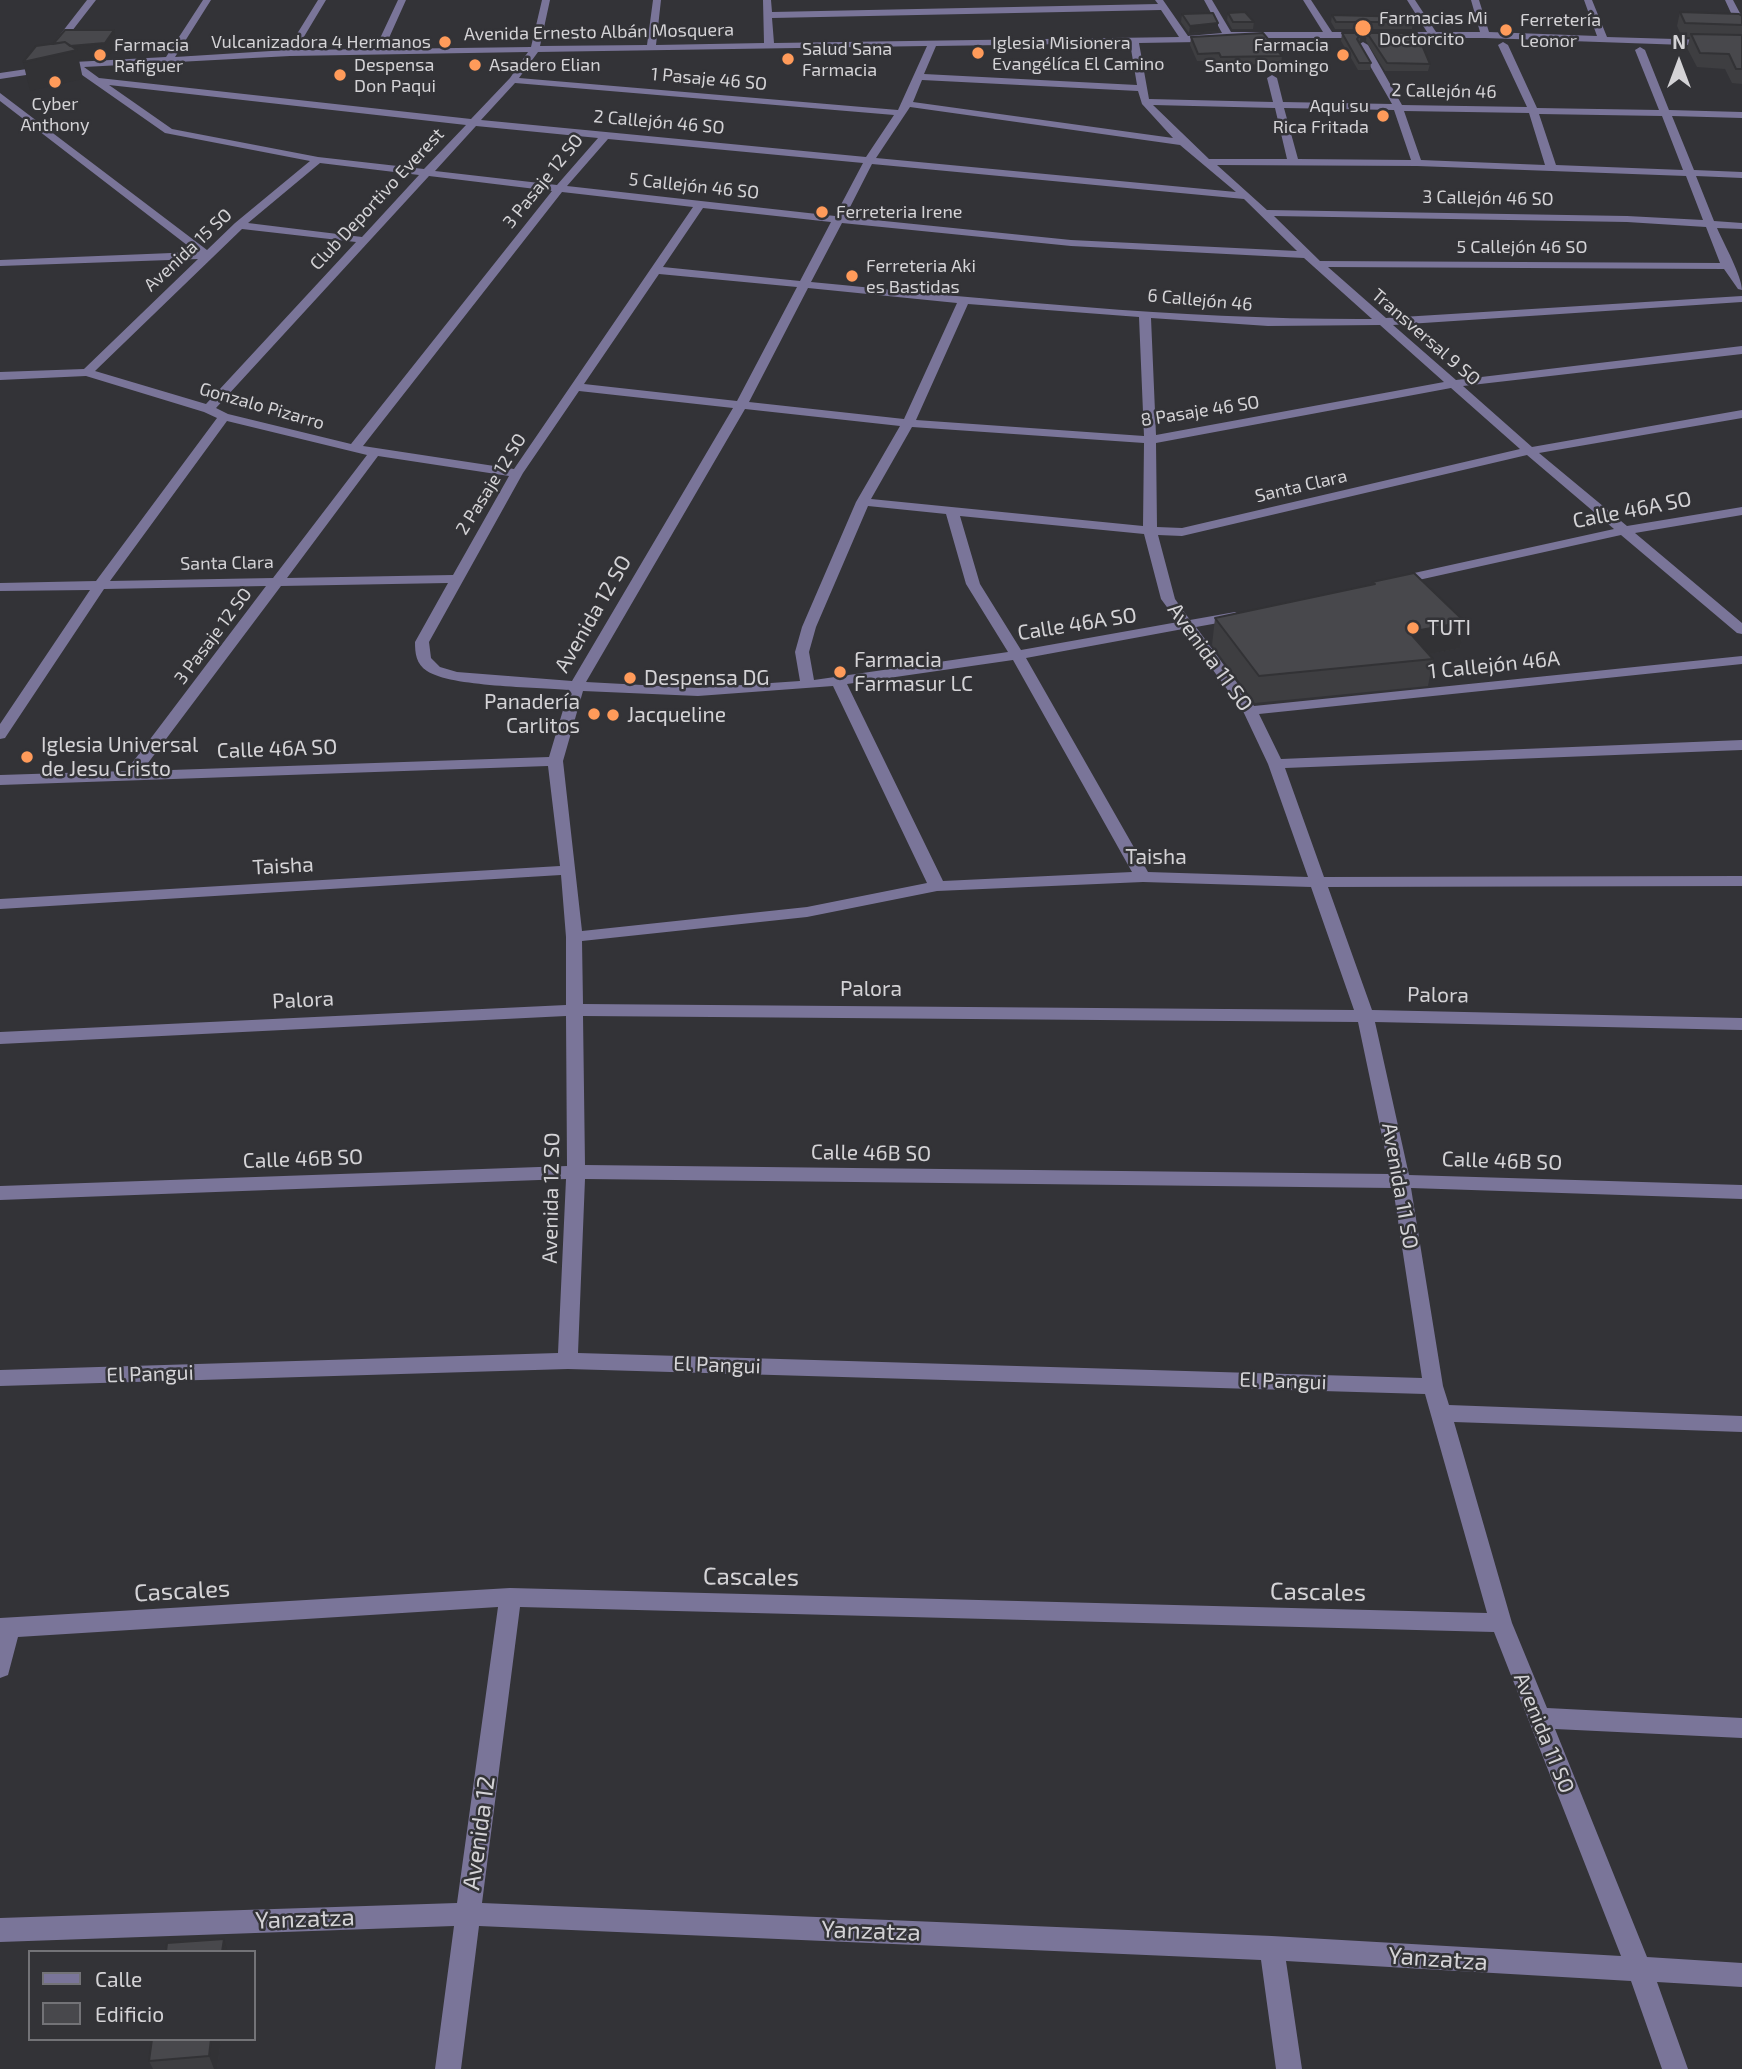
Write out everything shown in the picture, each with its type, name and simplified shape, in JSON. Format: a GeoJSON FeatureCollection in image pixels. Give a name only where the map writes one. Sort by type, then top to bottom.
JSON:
{"type":"FeatureCollection","features":[{"type":"Feature","properties":{"kind":"street"},"geometry":{"type":"LineString","coordinates":[[37,69],[92,0]]}},
{"type":"Feature","properties":{"kind":"street"},"geometry":{"type":"LineString","coordinates":[[169,59],[207,0]]}},
{"type":"Feature","properties":{"kind":"street"},"geometry":{"type":"LineString","coordinates":[[290,53],[322,0]]}},
{"type":"Feature","properties":{"kind":"street"},"geometry":{"type":"LineString","coordinates":[[378,52],[402,0]]}},
{"type":"Feature","properties":{"kind":"street","name":"Club Deportivo Everest"},"geometry":{"type":"LineString","coordinates":[[208,409],[513,80],[535,49],[546,0]]}},
{"type":"Feature","properties":{"kind":"street"},"geometry":{"type":"LineString","coordinates":[[651,47],[657,0]]}},
{"type":"Feature","properties":{"kind":"street"},"geometry":{"type":"LineString","coordinates":[[767,0],[769,45]]}},
{"type":"Feature","properties":{"kind":"street"},"geometry":{"type":"LineString","coordinates":[[961,0],[968,21]]}},
{"type":"Feature","properties":{"kind":"street"},"geometry":{"type":"LineString","coordinates":[[1208,0],[1228,35]]}},
{"type":"Feature","properties":{"kind":"street"},"geometry":{"type":"LineString","coordinates":[[1307,0],[1329,35]]}},
{"type":"Feature","properties":{"kind":"street"},"geometry":{"type":"LineString","coordinates":[[1411,0],[1433,35]]}},
{"type":"Feature","properties":{"kind":"street"},"geometry":{"type":"LineString","coordinates":[[1475,0],[1485,35]]}},
{"type":"Feature","properties":{"kind":"street"},"geometry":{"type":"LineString","coordinates":[[1588,0],[1603,39]]}},
{"type":"Feature","properties":{"kind":"street"},"geometry":{"type":"LineString","coordinates":[[1729,0],[1742,26]]}},
{"type":"Feature","properties":{"kind":"street"},"geometry":{"type":"LineString","coordinates":[[768,15],[1162,3],[1185,39]]}},
{"type":"Feature","properties":{"kind":"street"},"geometry":{"type":"LineString","coordinates":[[971,32],[975,42]]}},
{"type":"Feature","properties":{"kind":"street","name":"Avenida Ernesto Albán Mosquera"},"geometry":{"type":"LineString","coordinates":[[0,76],[74,65],[290,53],[1199,39],[1228,35],[1485,35],[1742,44]]}},
{"type":"Feature","properties":{"kind":"street","name":"Avenida Ernesto Albán Mosquera"},"geometry":{"type":"LineString","coordinates":[[1199,39],[1231,44],[1503,44],[1742,55]]}},
{"type":"Feature","properties":{"kind":"street"},"geometry":{"type":"LineString","coordinates":[[1134,40],[1145,102]]}},
{"type":"Feature","properties":{"kind":"street","name":"Avenida 12 SO"},"geometry":{"type":"LineString","coordinates":[[568,1361],[576,1172],[576,1010],[569,870],[555,761],[577,685],[741,405],[869,160],[904,109],[933,43]]}},
{"type":"Feature","properties":{"kind":"street"},"geometry":{"type":"LineString","coordinates":[[1503,44],[1534,109],[1551,167]]}},
{"type":"Feature","properties":{"kind":"street"},"geometry":{"type":"LineString","coordinates":[[1363,45],[1397,106],[1417,163]]}},
{"type":"Feature","properties":{"kind":"street"},"geometry":{"type":"LineString","coordinates":[[1640,50],[1709,224],[1727,265],[1742,287]]}},
{"type":"Feature","properties":{"kind":"street","name":"2 Callejón 46 SO"},"geometry":{"type":"LineString","coordinates":[[74,65],[96,81],[476,123],[1247,196]]}},
{"type":"Feature","properties":{"kind":"street"},"geometry":{"type":"LineString","coordinates":[[919,77],[1142,88]]}},
{"type":"Feature","properties":{"kind":"street"},"geometry":{"type":"LineString","coordinates":[[1272,78],[1293,161]]}},
{"type":"Feature","properties":{"kind":"street","name":"1 Pasaje 46 SO"},"geometry":{"type":"LineString","coordinates":[[513,80],[904,109],[1183,142]]}},
{"type":"Feature","properties":{"kind":"street","name":"5 Callejón 46 SO"},"geometry":{"type":"LineString","coordinates":[[96,81],[169,131],[317,160],[700,205],[1071,243],[1307,255]]}},
{"type":"Feature","properties":{"kind":"street"},"geometry":{"type":"LineString","coordinates":[[0,96],[207,255]]}},
{"type":"Feature","properties":{"kind":"street","name":"2 Callejón 46"},"geometry":{"type":"LineString","coordinates":[[1145,102],[1742,115]]}},
{"type":"Feature","properties":{"kind":"street","name":"Transversal 9 SO"},"geometry":{"type":"LineString","coordinates":[[1145,102],[1183,142],[1266,213],[1307,255],[1382,322],[1528,451],[1742,630]]}},
{"type":"Feature","properties":{"kind":"street","name":"3 Pasaje 12 SO"},"geometry":{"type":"LineString","coordinates":[[354,449],[559,189],[606,135]]}},
{"type":"Feature","properties":{"kind":"street","name":"Avenida 15 SO"},"geometry":{"type":"LineString","coordinates":[[87,372],[239,225],[317,160]]}},
{"type":"Feature","properties":{"kind":"street"},"geometry":{"type":"LineString","coordinates":[[1207,162],[1417,163],[1742,176]]}},
{"type":"Feature","properties":{"kind":"street","name":"2 Pasaje 12 SO"},"geometry":{"type":"LineString","coordinates":[[577,685],[457,676],[438,672],[425,664],[421,655],[422,642],[455,579],[517,473],[700,205]]}},
{"type":"Feature","properties":{"kind":"street","name":"3 Callejón 46 SO"},"geometry":{"type":"LineString","coordinates":[[1266,213],[1558,217],[1742,226]]}},
{"type":"Feature","properties":{"kind":"street"},"geometry":{"type":"LineString","coordinates":[[239,225],[363,240]]}},
{"type":"Feature","properties":{"kind":"street"},"geometry":{"type":"LineString","coordinates":[[0,263],[207,255]]}},
{"type":"Feature","properties":{"kind":"street","name":"5 Callejón 46 SO"},"geometry":{"type":"LineString","coordinates":[[1317,264],[1727,265]]}},
{"type":"Feature","properties":{"kind":"street","name":"6 Callejón 46"},"geometry":{"type":"LineString","coordinates":[[657,270],[964,300],[1268,323],[1382,322],[1742,299]]}},
{"type":"Feature","properties":{"kind":"street"},"geometry":{"type":"LineString","coordinates":[[808,685],[802,652],[809,627],[863,502],[908,424],[964,300]]}},
{"type":"Feature","properties":{"kind":"street","name":"Avenida 11 SO"},"geometry":{"type":"LineString","coordinates":[[1145,313],[1150,531],[1168,599],[1250,711],[1276,764],[1365,1016],[1401,1181],[1433,1386],[1501,1623],[1640,1971],[1675,2069]]}},
{"type":"Feature","properties":{"kind":"street","name":"8 Pasaje 46 SO"},"geometry":{"type":"LineString","coordinates":[[577,387],[908,424],[1150,440],[1453,384],[1742,350]]}},
{"type":"Feature","properties":{"kind":"street","name":"Gonzalo Pizarro"},"geometry":{"type":"LineString","coordinates":[[0,376],[87,372],[208,409],[224,417],[354,449],[517,473]]}},
{"type":"Feature","properties":{"kind":"street","name":"Santa Clara"},"geometry":{"type":"LineString","coordinates":[[863,502],[1150,531],[1198,530],[1528,451],[1742,414]]}},
{"type":"Feature","properties":{"kind":"street"},"geometry":{"type":"LineString","coordinates":[[0,735],[100,585],[224,417]]}},
{"type":"Feature","properties":{"kind":"street","name":"3 Pasaje 12 SO"},"geometry":{"type":"LineString","coordinates":[[131,775],[375,452]]}},
{"type":"Feature","properties":{"kind":"street","name":"Calle 46A SO"},"geometry":{"type":"LineString","coordinates":[[1377,585],[1622,531],[1742,511]]}},
{"type":"Feature","properties":{"kind":"street"},"geometry":{"type":"LineString","coordinates":[[952,512],[973,584],[1017,655],[1143,877]]}},
{"type":"Feature","properties":{"kind":"street","name":"Santa Clara"},"geometry":{"type":"LineString","coordinates":[[0,587],[455,579]]}},
{"type":"Feature","properties":{"kind":"street","name":"Calle 46A SO"},"geometry":{"type":"LineString","coordinates":[[577,685],[635,691],[698,692],[839,682],[1186,627],[1254,612]]}},
{"type":"Feature","properties":{"kind":"street","name":"1 Callejón 46A"},"geometry":{"type":"LineString","coordinates":[[1250,711],[1742,660]]}},
{"type":"Feature","properties":{"kind":"street"},"geometry":{"type":"LineString","coordinates":[[839,682],[936,887]]}},
{"type":"Feature","properties":{"kind":"street"},"geometry":{"type":"LineString","coordinates":[[1276,764],[1742,745]]}},
{"type":"Feature","properties":{"kind":"street","name":"Calle 46A SO"},"geometry":{"type":"LineString","coordinates":[[0,780],[555,761]]}},
{"type":"Feature","properties":{"kind":"street","name":"Taisha"},"geometry":{"type":"LineString","coordinates":[[0,904],[569,870]]}},
{"type":"Feature","properties":{"kind":"street","name":"Taisha"},"geometry":{"type":"LineString","coordinates":[[574,937],[807,912],[936,887],[1143,877],[1317,882],[1742,881]]}},
{"type":"Feature","properties":{"kind":"street","name":"Palora"},"geometry":{"type":"LineString","coordinates":[[0,1038],[576,1010],[1365,1016],[1742,1024]]}},
{"type":"Feature","properties":{"kind":"street","name":"Calle 46B SO"},"geometry":{"type":"LineString","coordinates":[[0,1193],[576,1172],[1401,1181],[1742,1192]]}},
{"type":"Feature","properties":{"kind":"street","name":"El Pangui"},"geometry":{"type":"LineString","coordinates":[[0,1378],[568,1361],[1433,1386]]}},
{"type":"Feature","properties":{"kind":"street"},"geometry":{"type":"LineString","coordinates":[[1441,1413],[1742,1424]]}},
{"type":"Feature","properties":{"kind":"street","name":"Cascales"},"geometry":{"type":"LineString","coordinates":[[4,1628],[510,1597],[1501,1623]]}},
{"type":"Feature","properties":{"kind":"street","name":"Avenida 12"},"geometry":{"type":"LineString","coordinates":[[448,2069],[510,1597]]}},
{"type":"Feature","properties":{"kind":"street"},"geometry":{"type":"LineString","coordinates":[[0,1668],[4,1628]]}},
{"type":"Feature","properties":{"kind":"street"},"geometry":{"type":"LineString","coordinates":[[1538,1718],[1742,1728]]}},
{"type":"Feature","properties":{"kind":"street","name":"Yanzatza"},"geometry":{"type":"LineString","coordinates":[[0,1930],[468,1914],[1272,1948],[1742,1975]]}},
{"type":"Feature","properties":{"kind":"street"},"geometry":{"type":"LineString","coordinates":[[1272,1948],[1289,2069]]}},
{"type":"Feature","properties":{"kind":"building"},"geometry":{"type":"Polygon","coordinates":[[[1245,12],[1254,22],[1233,22],[1228,13],[1245,12]]]}},
{"type":"Feature","properties":{"kind":"building"},"geometry":{"type":"Polygon","coordinates":[[[1680,12],[1739,14],[1742,16],[1742,25],[1685,23],[1680,12]]]}},
{"type":"Feature","properties":{"kind":"building"},"geometry":{"type":"Polygon","coordinates":[[[1213,13],[1218,23],[1190,26],[1182,14],[1213,13]]]}},
{"type":"Feature","properties":{"kind":"building"},"geometry":{"type":"Polygon","coordinates":[[[1332,15],[1411,17],[1413,22],[1336,22],[1332,15]]]}},
{"type":"Feature","properties":{"kind":"building"},"geometry":{"type":"Polygon","coordinates":[[[65,30],[114,30],[105,43],[70,46],[65,42],[53,44],[65,30]]]}},
{"type":"Feature","properties":{"kind":"building"},"geometry":{"type":"Polygon","coordinates":[[[1263,33],[1282,56],[1221,57],[1219,53],[1198,54],[1191,37],[1263,33]]]}},
{"type":"Feature","properties":{"kind":"building"},"geometry":{"type":"Polygon","coordinates":[[[1342,33],[1361,33],[1357,39],[1371,63],[1359,63],[1342,33]]]}},
{"type":"Feature","properties":{"kind":"building"},"geometry":{"type":"Polygon","coordinates":[[[1367,33],[1417,33],[1430,64],[1387,63],[1367,33]]]}},
{"type":"Feature","properties":{"kind":"building"},"geometry":{"type":"Polygon","coordinates":[[[1691,34],[1742,35],[1742,69],[1736,69],[1729,54],[1700,53],[1691,34]]]}},
{"type":"Feature","properties":{"kind":"building"},"geometry":{"type":"Polygon","coordinates":[[[65,42],[77,50],[23,62],[36,46],[65,42]]]}},
{"type":"Feature","properties":{"kind":"building"},"geometry":{"type":"Polygon","coordinates":[[[1414,573],[1465,622],[1409,632],[1433,659],[1259,676],[1215,618],[1375,584],[1372,582],[1414,573]]]}},
{"type":"Feature","properties":{"kind":"building"},"geometry":{"type":"Polygon","coordinates":[[[224,1939],[222,1950],[166,1950],[167,1943],[224,1939]]]}},
{"type":"Feature","properties":{"kind":"building"},"geometry":{"type":"Polygon","coordinates":[[[152,2041],[211,2041],[209,2056],[149,2061],[152,2041]]]}},
{"type":"Feature","properties":{"kind":"place","name":"Farmacias Mi Doctorcito"},"geometry":{"type":"Point","coordinates":[1363,28]}},
{"type":"Feature","properties":{"kind":"place","name":"Ferretería Leonor"},"geometry":{"type":"Point","coordinates":[1506,30]}},
{"type":"Feature","properties":{"kind":"place","name":"Vulcanizadora 4 Hermanos"},"geometry":{"type":"Point","coordinates":[445,42]}},
{"type":"Feature","properties":{"kind":"place","name":"Iglesia Misionera Evangélíca El Camino"},"geometry":{"type":"Point","coordinates":[978,53]}},
{"type":"Feature","properties":{"kind":"place","name":"Farmacia Rafiguer"},"geometry":{"type":"Point","coordinates":[100,55]}},
{"type":"Feature","properties":{"kind":"place","name":"Farmacia Santo Domingo"},"geometry":{"type":"Point","coordinates":[1343,55]}},
{"type":"Feature","properties":{"kind":"place","name":"Salud Sana Farmacia"},"geometry":{"type":"Point","coordinates":[788,59]}},
{"type":"Feature","properties":{"kind":"place","name":"Asadero Elian"},"geometry":{"type":"Point","coordinates":[475,65]}},
{"type":"Feature","properties":{"kind":"place","name":"Despensa Don Paqui"},"geometry":{"type":"Point","coordinates":[340,75]}},
{"type":"Feature","properties":{"kind":"place","name":"Cyber Anthony"},"geometry":{"type":"Point","coordinates":[55,82]}},
{"type":"Feature","properties":{"kind":"place","name":"Aqui su Rica Fritada"},"geometry":{"type":"Point","coordinates":[1383,116]}},
{"type":"Feature","properties":{"kind":"place","name":"Ferreteria Irene"},"geometry":{"type":"Point","coordinates":[822,212]}},
{"type":"Feature","properties":{"kind":"place","name":"Ferreteria Aki es Bastidas"},"geometry":{"type":"Point","coordinates":[852,276]}},
{"type":"Feature","properties":{"kind":"place","name":"TUTI"},"geometry":{"type":"Point","coordinates":[1413,628]}},
{"type":"Feature","properties":{"kind":"place","name":"Farmacia Farmasur LC"},"geometry":{"type":"Point","coordinates":[840,672]}},
{"type":"Feature","properties":{"kind":"place","name":"Despensa DG"},"geometry":{"type":"Point","coordinates":[630,678]}},
{"type":"Feature","properties":{"kind":"place","name":"Panadería Carlitos"},"geometry":{"type":"Point","coordinates":[594,714]}},
{"type":"Feature","properties":{"kind":"place","name":"Jacqueline"},"geometry":{"type":"Point","coordinates":[613,715]}},
{"type":"Feature","properties":{"kind":"place","name":"Iglesia Universal de Jesu Cristo"},"geometry":{"type":"Point","coordinates":[27,757]}}]}
